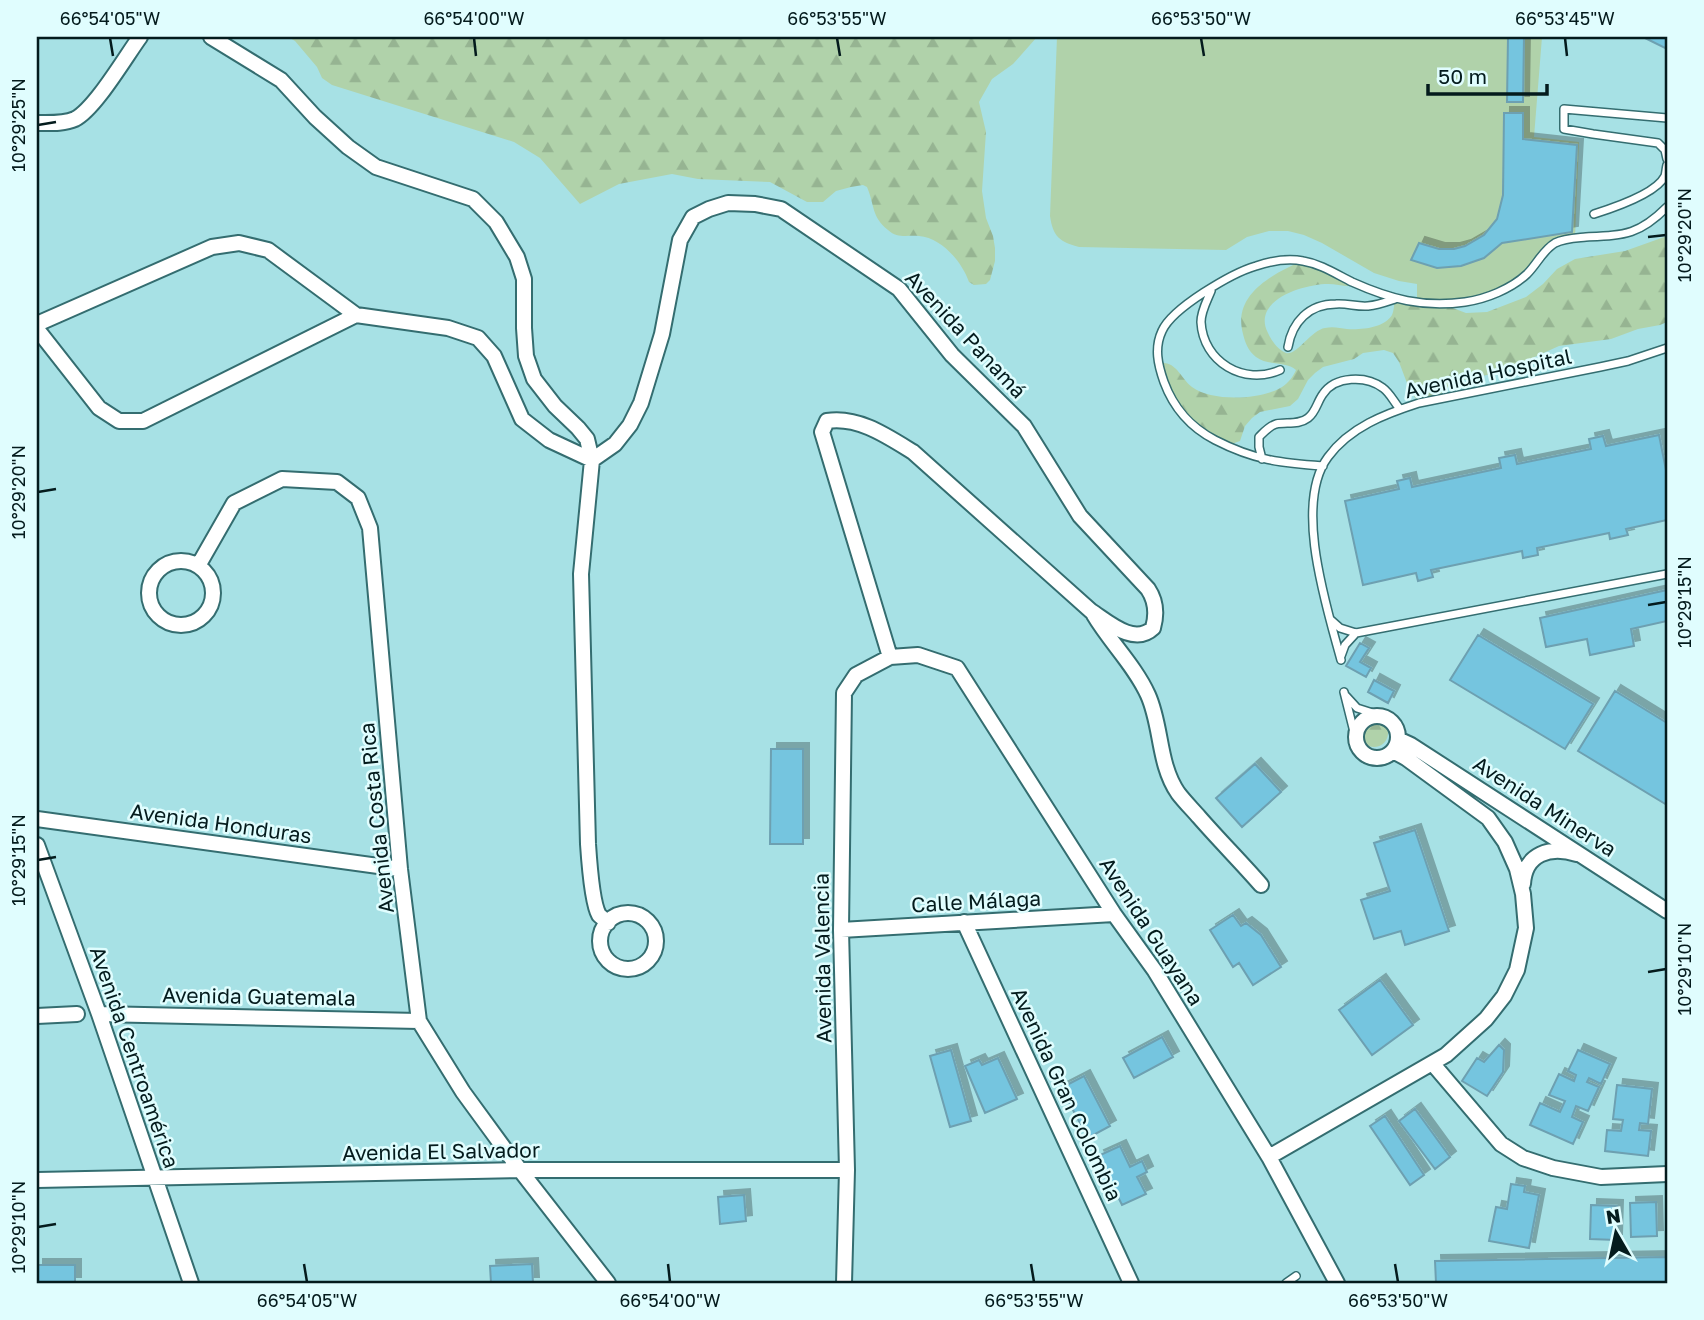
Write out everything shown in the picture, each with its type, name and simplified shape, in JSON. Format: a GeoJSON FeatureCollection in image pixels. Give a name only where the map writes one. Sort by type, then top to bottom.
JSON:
{"type":"FeatureCollection","features":[{"type":"Feature","properties":{"kind":"street"},"geometry":{"type":"LineString","coordinates":[[37,123],[75,119],[91,106],[140,37]]}},
{"type":"Feature","properties":{"kind":"street"},"geometry":{"type":"LineString","coordinates":[[211,37],[281,80],[315,117],[348,147],[376,167],[473,200],[496,222],[517,257],[524,279],[526,356],[534,379],[555,407],[587,439],[592,460],[581,574],[588,844],[597,908],[599,916],[607,922]]}},
{"type":"Feature","properties":{"kind":"street","name":"Avenida Panamá"},"geometry":{"type":"LineString","coordinates":[[592,460],[615,444],[630,425],[641,403],[662,334],[680,240],[693,217],[729,203],[781,209],[900,289],[952,355],[1024,426],[1080,516],[1148,589],[1154,602],[1154,624],[1151,630],[1140,635],[1129,634],[1117,628],[1091,611],[913,452],[860,424],[840,418],[827,421],[822,432],[890,657]]}},
{"type":"Feature","properties":{"kind":"street"},"geometry":{"type":"LineString","coordinates":[[356,315],[143,421],[119,421],[99,408],[37,326],[212,247],[239,243],[268,250],[356,315],[448,328],[478,338],[494,356],[522,419],[549,440],[592,460]]}},
{"type":"Feature","properties":{"kind":"street","name":"Avenida Costa Rica"},"geometry":{"type":"LineString","coordinates":[[198,566],[234,503],[282,479],[337,482],[358,498],[370,528],[401,869],[419,1021],[463,1092],[608,1283]]}},
{"type":"Feature","properties":{"kind":"street"},"geometry":{"type":"LineString","coordinates":[[174,561],[198,566],[209,578],[213,589],[208,610],[201,618],[180,625],[160,618],[149,600],[151,580],[157,571],[174,561]]}},
{"type":"Feature","properties":{"kind":"street"},"geometry":{"type":"LineString","coordinates":[[1091,611],[1131,666],[1148,696],[1161,749],[1177,792],[1261,885]]}},
{"type":"Feature","properties":{"kind":"street","name":"Avenida Guayana"},"geometry":{"type":"LineString","coordinates":[[890,657],[918,655],[957,668],[1114,914],[1155,971],[1269,1157],[1337,1283]]}},
{"type":"Feature","properties":{"kind":"street","name":"Avenida Valencia"},"geometry":{"type":"LineString","coordinates":[[845,1283],[847,1170],[841,930],[844,693],[856,675],[890,657]]}},
{"type":"Feature","properties":{"kind":"street"},"geometry":{"type":"LineString","coordinates":[[1379,715],[1392,722],[1398,731],[1396,745],[1381,757],[1372,757],[1361,751],[1356,740],[1357,728],[1367,718],[1379,715]]}},
{"type":"Feature","properties":{"kind":"street"},"geometry":{"type":"LineString","coordinates":[[1396,745],[1406,758],[1488,818],[1505,842],[1517,869],[1523,894]]}},
{"type":"Feature","properties":{"kind":"street","name":"Avenida Minerva"},"geometry":{"type":"LineString","coordinates":[[1396,745],[1411,745],[1667,911]]}},
{"type":"Feature","properties":{"kind":"street","name":"Avenida Honduras"},"geometry":{"type":"LineString","coordinates":[[37,818],[401,869]]}},
{"type":"Feature","properties":{"kind":"street","name":"Avenida Centroamérica"},"geometry":{"type":"LineString","coordinates":[[37,845],[99,1014],[191,1283]]}},
{"type":"Feature","properties":{"kind":"street"},"geometry":{"type":"LineString","coordinates":[[1269,1157],[1433,1064],[1486,1018],[1504,996],[1517,970],[1526,928],[1523,880],[1529,863],[1536,856],[1552,851],[1581,855]]}},
{"type":"Feature","properties":{"kind":"street","name":"Calle Málaga"},"geometry":{"type":"LineString","coordinates":[[841,930],[1114,914]]}},
{"type":"Feature","properties":{"kind":"street","name":"Avenida Gran Colombia"},"geometry":{"type":"LineString","coordinates":[[964,922],[1131,1283]]}},
{"type":"Feature","properties":{"kind":"street"},"geometry":{"type":"LineString","coordinates":[[37,1016],[77,1014]]}},
{"type":"Feature","properties":{"kind":"street","name":"Avenida Guatemala"},"geometry":{"type":"LineString","coordinates":[[99,1014],[419,1021]]}},
{"type":"Feature","properties":{"kind":"street"},"geometry":{"type":"LineString","coordinates":[[1433,1064],[1501,1144],[1522,1158],[1553,1168],[1601,1177],[1667,1174]]}},
{"type":"Feature","properties":{"kind":"street","name":"Avenida El Salvador"},"geometry":{"type":"LineString","coordinates":[[37,1180],[520,1170],[847,1170]]}},
{"type":"Feature","properties":{"kind":"lane"},"geometry":{"type":"LineString","coordinates":[[1667,118],[1564,109],[1564,129],[1658,143],[1665,150],[1667,159]]}},
{"type":"Feature","properties":{"kind":"lane"},"geometry":{"type":"LineString","coordinates":[[1594,214],[1622,205],[1649,191],[1664,178],[1667,165]]}},
{"type":"Feature","properties":{"kind":"lane"},"geometry":{"type":"LineString","coordinates":[[1323,466],[1262,459],[1226,446],[1192,426],[1179,413],[1164,381],[1157,345],[1163,328],[1178,311],[1211,289],[1255,266],[1280,260],[1302,261],[1320,266],[1395,299],[1417,303],[1468,302],[1512,286],[1526,274],[1547,248],[1556,242],[1634,232],[1655,219],[1667,207]]}},
{"type":"Feature","properties":{"kind":"lane"},"geometry":{"type":"LineString","coordinates":[[1211,289],[1201,319],[1208,347],[1214,355],[1239,373],[1260,376],[1280,370]]}},
{"type":"Feature","properties":{"kind":"lane"},"geometry":{"type":"LineString","coordinates":[[1288,347],[1293,327],[1299,319],[1315,309],[1333,303],[1372,306],[1395,299]]}},
{"type":"Feature","properties":{"kind":"lane","name":"Avenida Hospital"},"geometry":{"type":"LineString","coordinates":[[1356,633],[1345,645],[1340,660],[1318,572],[1313,534],[1315,490],[1323,466],[1328,457],[1350,435],[1400,409],[1436,399],[1609,365],[1667,348]]}},
{"type":"Feature","properties":{"kind":"lane"},"geometry":{"type":"LineString","coordinates":[[1262,459],[1259,438],[1266,430],[1276,424],[1297,423],[1307,419],[1314,412],[1323,394],[1330,386],[1339,382],[1359,379],[1380,385],[1400,409]]}},
{"type":"Feature","properties":{"kind":"lane"},"geometry":{"type":"LineString","coordinates":[[1329,618],[1340,628],[1356,633],[1667,573]]}},
{"type":"Feature","properties":{"kind":"lane"},"geometry":{"type":"LineString","coordinates":[[1356,740],[1344,692],[1357,708],[1379,715]]}},
{"type":"Feature","properties":{"kind":"lane"},"geometry":{"type":"LineString","coordinates":[[1286,1283],[1296,1276]]}},
{"type":"Feature","properties":{"kind":"green space"},"geometry":{"type":"Polygon","coordinates":[[[288,37],[1037,37],[1013,64],[992,79],[979,102],[986,132],[982,191],[986,218],[993,236],[995,261],[990,280],[986,284],[974,285],[969,282],[950,252],[936,241],[919,236],[899,236],[888,230],[876,215],[867,187],[863,185],[836,191],[823,202],[807,202],[770,182],[698,179],[672,174],[619,184],[580,204],[540,158],[514,142],[332,85],[322,78],[317,67],[295,41],[288,37]]]}},
{"type":"Feature","properties":{"kind":"green space"},"geometry":{"type":"Polygon","coordinates":[[[1057,37],[1542,37],[1534,137],[1579,142],[1575,238],[1556,242],[1512,286],[1468,302],[1417,303],[1417,284],[1374,273],[1322,243],[1288,231],[1269,231],[1247,237],[1226,250],[1079,247],[1067,243],[1055,234],[1050,216],[1057,37]]]}},
{"type":"Feature","properties":{"kind":"green space"},"geometry":{"type":"Polygon","coordinates":[[[1667,236],[1667,322],[1611,339],[1559,346],[1501,372],[1459,381],[1450,385],[1436,399],[1419,403],[1410,391],[1393,353],[1384,350],[1363,353],[1354,359],[1323,367],[1308,380],[1298,399],[1290,406],[1260,412],[1245,426],[1240,441],[1226,446],[1179,413],[1159,363],[1170,365],[1192,387],[1212,395],[1250,397],[1282,387],[1296,370],[1287,365],[1266,362],[1253,355],[1245,340],[1241,320],[1249,297],[1258,287],[1279,272],[1302,261],[1353,282],[1349,286],[1328,284],[1306,287],[1273,303],[1267,311],[1265,321],[1268,333],[1280,350],[1286,353],[1295,351],[1315,333],[1325,328],[1359,329],[1384,323],[1392,315],[1395,299],[1442,304],[1466,313],[1487,312],[1526,297],[1557,269],[1575,259],[1625,251],[1667,236]]]}},
{"type":"Feature","properties":{"kind":"green space"},"geometry":{"type":"Polygon","coordinates":[[[1374,719],[1384,723],[1388,733],[1384,743],[1374,747],[1364,743],[1360,733],[1364,723],[1374,719]]]}},
{"type":"Feature","properties":{"kind":"building"},"geometry":{"type":"Polygon","coordinates":[[[1508,37],[1524,37],[1523,102],[1507,102],[1508,37]]]}},
{"type":"Feature","properties":{"kind":"building"},"geometry":{"type":"Polygon","coordinates":[[[1643,37],[1667,37],[1667,49],[1643,37]]]}},
{"type":"Feature","properties":{"kind":"building"},"geometry":{"type":"Polygon","coordinates":[[[1504,113],[1523,113],[1523,139],[1577,145],[1572,232],[1502,243],[1484,258],[1461,266],[1437,268],[1411,260],[1419,243],[1439,249],[1465,246],[1484,235],[1497,219],[1503,195],[1504,113]]]}},
{"type":"Feature","properties":{"kind":"building"},"geometry":{"type":"Polygon","coordinates":[[[1659,435],[1667,475],[1667,520],[1626,529],[1628,535],[1610,539],[1609,533],[1537,548],[1538,555],[1523,558],[1522,551],[1431,570],[1433,577],[1418,581],[1416,573],[1363,585],[1345,501],[1399,489],[1397,481],[1410,478],[1412,487],[1501,468],[1499,458],[1515,455],[1517,464],[1591,449],[1589,439],[1603,436],[1606,446],[1659,435]]]}},
{"type":"Feature","properties":{"kind":"building"},"geometry":{"type":"Polygon","coordinates":[[[1667,590],[1667,621],[1631,629],[1634,646],[1590,655],[1587,639],[1546,647],[1540,618],[1667,590]]]}},
{"type":"Feature","properties":{"kind":"building"},"geometry":{"type":"Polygon","coordinates":[[[1478,635],[1593,704],[1565,749],[1450,680],[1478,635]]]}},
{"type":"Feature","properties":{"kind":"building"},"geometry":{"type":"Polygon","coordinates":[[[1360,643],[1369,648],[1360,662],[1371,668],[1366,677],[1346,666],[1360,643]]]}},
{"type":"Feature","properties":{"kind":"building"},"geometry":{"type":"Polygon","coordinates":[[[1374,680],[1394,691],[1388,703],[1368,692],[1374,680]]]}},
{"type":"Feature","properties":{"kind":"building"},"geometry":{"type":"Polygon","coordinates":[[[1615,691],[1667,723],[1667,805],[1578,751],[1615,691]]]}},
{"type":"Feature","properties":{"kind":"building"},"geometry":{"type":"Polygon","coordinates":[[[771,749],[803,749],[803,844],[770,844],[771,749]]]}},
{"type":"Feature","properties":{"kind":"building"},"geometry":{"type":"Polygon","coordinates":[[[1255,764],[1281,792],[1242,827],[1216,798],[1255,764]]]}},
{"type":"Feature","properties":{"kind":"building"},"geometry":{"type":"Polygon","coordinates":[[[1415,830],[1449,931],[1405,945],[1401,931],[1374,939],[1361,900],[1390,891],[1374,843],[1415,830]]]}},
{"type":"Feature","properties":{"kind":"building"},"geometry":{"type":"Polygon","coordinates":[[[1233,915],[1241,926],[1246,923],[1261,935],[1281,967],[1253,985],[1239,963],[1233,967],[1210,930],[1233,915]]]}},
{"type":"Feature","properties":{"kind":"building"},"geometry":{"type":"Polygon","coordinates":[[[1380,980],[1413,1025],[1372,1055],[1339,1010],[1380,980]]]}},
{"type":"Feature","properties":{"kind":"building"},"geometry":{"type":"Polygon","coordinates":[[[1162,1037],[1173,1057],[1134,1078],[1123,1058],[1162,1037]]]}},
{"type":"Feature","properties":{"kind":"building"},"geometry":{"type":"Polygon","coordinates":[[[1499,1045],[1504,1050],[1503,1072],[1487,1096],[1462,1081],[1477,1058],[1484,1062],[1499,1045]]]}},
{"type":"Feature","properties":{"kind":"building"},"geometry":{"type":"Polygon","coordinates":[[[951,1050],[971,1121],[950,1127],[930,1056],[951,1050]]]}},
{"type":"Feature","properties":{"kind":"building"},"geometry":{"type":"Polygon","coordinates":[[[1578,1050],[1610,1064],[1601,1084],[1589,1078],[1587,1082],[1599,1087],[1588,1111],[1576,1106],[1572,1117],[1583,1122],[1573,1144],[1530,1125],[1540,1103],[1560,1112],[1565,1101],[1549,1095],[1559,1074],[1574,1081],[1576,1075],[1568,1071],[1578,1050]]]}},
{"type":"Feature","properties":{"kind":"building"},"geometry":{"type":"Polygon","coordinates":[[[998,1058],[1017,1099],[985,1113],[965,1066],[979,1060],[982,1065],[998,1058]]]}},
{"type":"Feature","properties":{"kind":"building"},"geometry":{"type":"Polygon","coordinates":[[[1084,1076],[1110,1126],[1088,1138],[1061,1088],[1084,1076]]]}},
{"type":"Feature","properties":{"kind":"building"},"geometry":{"type":"Polygon","coordinates":[[[1617,1085],[1652,1089],[1648,1124],[1640,1123],[1639,1130],[1651,1131],[1648,1156],[1605,1151],[1607,1130],[1621,1131],[1623,1120],[1613,1119],[1617,1085]]]}},
{"type":"Feature","properties":{"kind":"building"},"geometry":{"type":"Polygon","coordinates":[[[1415,1109],[1450,1157],[1435,1169],[1399,1121],[1415,1109]]]}},
{"type":"Feature","properties":{"kind":"building"},"geometry":{"type":"Polygon","coordinates":[[[1385,1116],[1424,1175],[1410,1185],[1370,1126],[1385,1116]]]}},
{"type":"Feature","properties":{"kind":"building"},"geometry":{"type":"Polygon","coordinates":[[[1120,1146],[1130,1167],[1142,1161],[1147,1172],[1137,1177],[1146,1194],[1122,1205],[1098,1156],[1120,1146]]]}},
{"type":"Feature","properties":{"kind":"building"},"geometry":{"type":"Polygon","coordinates":[[[1511,1184],[1525,1186],[1524,1192],[1539,1195],[1529,1248],[1489,1241],[1496,1207],[1507,1209],[1511,1184]]]}},
{"type":"Feature","properties":{"kind":"building"},"geometry":{"type":"Polygon","coordinates":[[[744,1195],[746,1221],[720,1224],[718,1197],[744,1195]]]}},
{"type":"Feature","properties":{"kind":"building"},"geometry":{"type":"Polygon","coordinates":[[[1656,1202],[1657,1236],[1631,1237],[1630,1203],[1656,1202]]]}},
{"type":"Feature","properties":{"kind":"building"},"geometry":{"type":"Polygon","coordinates":[[[1591,1205],[1617,1206],[1616,1240],[1590,1239],[1591,1205]]]}},
{"type":"Feature","properties":{"kind":"building"},"geometry":{"type":"Polygon","coordinates":[[[1667,1257],[1667,1283],[1436,1283],[1435,1261],[1667,1257]]]}},
{"type":"Feature","properties":{"kind":"building"},"geometry":{"type":"Polygon","coordinates":[[[532,1264],[533,1283],[491,1283],[490,1266],[532,1264]]]}},
{"type":"Feature","properties":{"kind":"building"},"geometry":{"type":"Polygon","coordinates":[[[37,1265],[75,1265],[75,1283],[37,1283],[37,1265]]]}}]}
